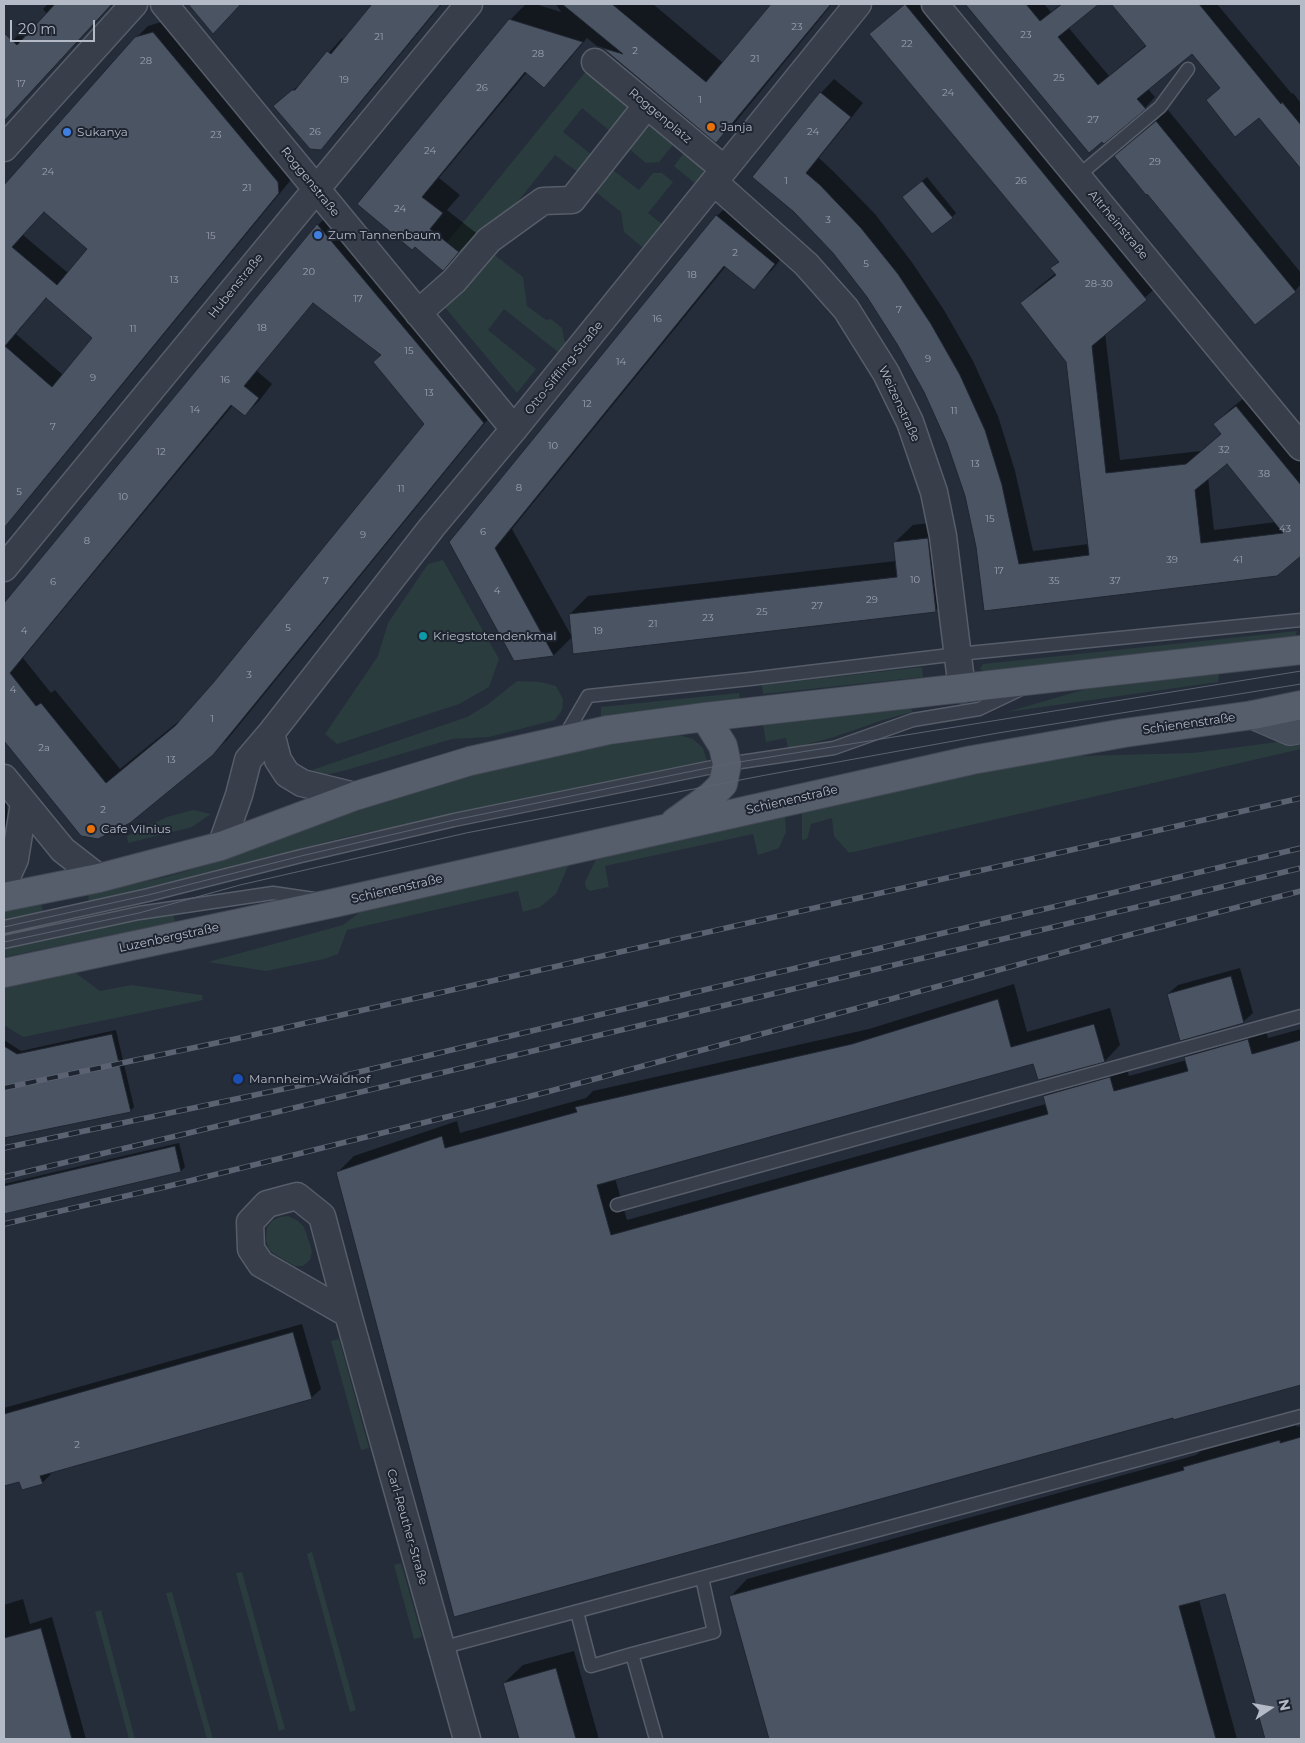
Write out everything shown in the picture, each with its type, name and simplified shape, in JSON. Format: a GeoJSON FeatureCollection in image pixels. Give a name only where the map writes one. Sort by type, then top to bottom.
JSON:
{"type":"FeatureCollection","features":[{"type":"Feature","properties":{"kind":"main road"},"geometry":{"type":"LineString","coordinates":[[4,897],[99,878],[221,846],[355,796],[470,761],[608,730],[705,717],[1301,650]]}},
{"type":"Feature","properties":{"kind":"main road","name":"Schienenstraße"},"geometry":{"type":"LineString","coordinates":[[334,903],[972,760],[1124,733],[1253,715],[1301,705]]}},
{"type":"Feature","properties":{"kind":"main road"},"geometry":{"type":"LineString","coordinates":[[668,828],[711,796],[723,784],[727,764],[723,746],[705,717]]}},
{"type":"Feature","properties":{"kind":"main road","name":"Luzenbergstraße"},"geometry":{"type":"LineString","coordinates":[[4,973],[334,903]]}},
{"type":"Feature","properties":{"kind":"street"},"geometry":{"type":"LineString","coordinates":[[4,148],[134,4]]}},
{"type":"Feature","properties":{"kind":"street","name":"Roggenstraße"},"geometry":{"type":"LineString","coordinates":[[164,4],[514,429]]}},
{"type":"Feature","properties":{"kind":"street","name":"Hubenstraße"},"geometry":{"type":"LineString","coordinates":[[4,568],[468,4]]}},
{"type":"Feature","properties":{"kind":"street","name":"Otto-Siffling-Straße"},"geometry":{"type":"LineString","coordinates":[[221,846],[239,795],[248,760],[432,527],[514,429],[858,4]]}},
{"type":"Feature","properties":{"kind":"street","name":"Altrheinstraße"},"geometry":{"type":"LineString","coordinates":[[935,4],[1301,447]]}},
{"type":"Feature","properties":{"kind":"street","name":"Roggenplatz"},"geometry":{"type":"LineString","coordinates":[[595,62],[647,105],[719,175]]}},
{"type":"Feature","properties":{"kind":"street"},"geometry":{"type":"LineString","coordinates":[[418,313],[454,281],[488,240],[543,201],[572,200],[647,105]]}},
{"type":"Feature","properties":{"kind":"street","name":"Weizenstraße"},"geometry":{"type":"LineString","coordinates":[[719,175],[806,264],[846,309],[886,373],[910,422],[934,492],[943,536],[962,689]]}},
{"type":"Feature","properties":{"kind":"street"},"geometry":{"type":"LineString","coordinates":[[1253,715],[1290,731],[1301,729]]}},
{"type":"Feature","properties":{"kind":"street"},"geometry":{"type":"LineString","coordinates":[[271,733],[278,760],[287,774],[302,783],[355,796]]}},
{"type":"Feature","properties":{"kind":"street"},"geometry":{"type":"LineString","coordinates":[[4,778],[63,850],[99,878]]}},
{"type":"Feature","properties":{"kind":"street"},"geometry":{"type":"LineString","coordinates":[[4,883],[15,859],[24,803]]}},
{"type":"Feature","properties":{"kind":"street","name":"Carl-Reuther-Straße"},"geometry":{"type":"LineString","coordinates":[[348,1314],[261,1264],[251,1249],[250,1222],[267,1204],[297,1196],[322,1216],[467,1739]]}},
{"type":"Feature","properties":{"kind":"lane"},"geometry":{"type":"LineString","coordinates":[[1078,176],[1160,107],[1188,69]]}},
{"type":"Feature","properties":{"kind":"lane"},"geometry":{"type":"LineString","coordinates":[[563,739],[588,696],[958,654],[1301,620]]}},
{"type":"Feature","properties":{"kind":"lane"},"geometry":{"type":"LineString","coordinates":[[4,927],[148,895],[454,820],[727,764],[834,748],[913,720],[978,710],[1042,679]]}},
{"type":"Feature","properties":{"kind":"lane"},"geometry":{"type":"LineString","coordinates":[[4,942],[139,913],[273,892],[334,903]]}},
{"type":"Feature","properties":{"kind":"lane"},"geometry":{"type":"LineString","coordinates":[[617,1205],[1301,1016]]}},
{"type":"Feature","properties":{"kind":"lane"},"geometry":{"type":"LineString","coordinates":[[441,1648],[1301,1416]]}},
{"type":"Feature","properties":{"kind":"lane"},"geometry":{"type":"LineString","coordinates":[[577,1612],[591,1666],[714,1632],[702,1578]]}},
{"type":"Feature","properties":{"kind":"lane"},"geometry":{"type":"LineString","coordinates":[[632,1654],[656,1739]]}},
{"type":"Feature","properties":{"kind":"shaded area"},"geometry":{"type":"Polygon","coordinates":[[[587,70],[638,110],[616,136],[582,108],[563,132],[592,155],[579,173],[555,155],[503,220],[492,220],[464,256],[447,242],[587,70]]]}},
{"type":"Feature","properties":{"kind":"shaded area"},"geometry":{"type":"Polygon","coordinates":[[[644,116],[676,141],[659,162],[646,163],[622,143],[644,116]]]}},
{"type":"Feature","properties":{"kind":"shaded area"},"geometry":{"type":"Polygon","coordinates":[[[686,150],[701,162],[704,176],[697,185],[674,166],[686,150]]]}},
{"type":"Feature","properties":{"kind":"shaded area"},"geometry":{"type":"Polygon","coordinates":[[[609,167],[639,190],[653,173],[662,173],[673,182],[648,213],[663,225],[648,244],[642,247],[624,232],[621,212],[592,189],[609,167]]]}},
{"type":"Feature","properties":{"kind":"shaded area"},"geometry":{"type":"Polygon","coordinates":[[[488,250],[523,277],[527,306],[546,320],[551,319],[562,328],[565,343],[558,352],[504,309],[488,330],[536,369],[517,393],[442,304],[488,250]]]}},
{"type":"Feature","properties":{"kind":"shaded area"},"geometry":{"type":"Polygon","coordinates":[[[443,560],[499,659],[489,687],[459,704],[337,744],[325,734],[378,656],[388,623],[428,564],[443,560]]]}},
{"type":"Feature","properties":{"kind":"shaded area"},"geometry":{"type":"Polygon","coordinates":[[[1297,631],[1293,644],[988,673],[980,669],[983,664],[1297,631]]]}},
{"type":"Feature","properties":{"kind":"shaded area"},"geometry":{"type":"Polygon","coordinates":[[[922,667],[923,677],[763,694],[762,685],[922,667]]]}},
{"type":"Feature","properties":{"kind":"shaded area"},"geometry":{"type":"Polygon","coordinates":[[[1219,674],[1218,682],[1007,712],[1086,689],[1219,674]]]}},
{"type":"Feature","properties":{"kind":"shaded area"},"geometry":{"type":"Polygon","coordinates":[[[517,681],[540,682],[556,686],[563,699],[562,710],[555,720],[489,737],[452,739],[324,775],[312,770],[467,717],[487,705],[517,681]]]}},
{"type":"Feature","properties":{"kind":"shaded area"},"geometry":{"type":"Polygon","coordinates":[[[739,693],[740,703],[601,718],[601,707],[739,693]]]}},
{"type":"Feature","properties":{"kind":"shaded area"},"geometry":{"type":"Polygon","coordinates":[[[911,707],[912,712],[831,738],[788,749],[786,738],[766,742],[763,724],[911,707]]]}},
{"type":"Feature","properties":{"kind":"shaded area"},"geometry":{"type":"Polygon","coordinates":[[[679,735],[693,739],[703,748],[707,761],[350,836],[89,903],[88,894],[166,877],[224,860],[379,803],[478,773],[637,738],[679,735]]]}},
{"type":"Feature","properties":{"kind":"shaded area"},"geometry":{"type":"Polygon","coordinates":[[[1301,739],[1301,749],[849,853],[834,836],[832,818],[811,824],[807,839],[802,840],[802,812],[1001,769],[1078,756],[1193,753],[1301,739]]]}},
{"type":"Feature","properties":{"kind":"shaded area"},"geometry":{"type":"Polygon","coordinates":[[[193,810],[211,814],[192,827],[128,843],[127,836],[167,817],[193,810]]]}},
{"type":"Feature","properties":{"kind":"shaded area"},"geometry":{"type":"Polygon","coordinates":[[[785,816],[786,832],[779,848],[758,855],[753,834],[605,866],[609,887],[590,891],[586,888],[585,882],[596,859],[785,816]]]}},
{"type":"Feature","properties":{"kind":"shaded area"},"geometry":{"type":"Polygon","coordinates":[[[568,866],[556,894],[540,907],[523,912],[518,891],[347,930],[338,954],[324,959],[266,971],[208,962],[343,925],[360,912],[568,866]]]}},
{"type":"Feature","properties":{"kind":"shaded area"},"geometry":{"type":"Polygon","coordinates":[[[41,903],[43,912],[4,921],[4,910],[41,903]]]}},
{"type":"Feature","properties":{"kind":"shaded area"},"geometry":{"type":"Polygon","coordinates":[[[173,913],[175,922],[4,957],[4,947],[173,913]]]}},
{"type":"Feature","properties":{"kind":"shaded area"},"geometry":{"type":"Polygon","coordinates":[[[73,971],[100,991],[131,985],[202,995],[203,1000],[23,1037],[4,1025],[4,986],[73,971]]]}},
{"type":"Feature","properties":{"kind":"shaded area"},"geometry":{"type":"Polygon","coordinates":[[[288,1216],[298,1221],[304,1227],[312,1251],[310,1260],[303,1266],[295,1266],[274,1254],[269,1249],[266,1241],[267,1228],[272,1221],[288,1216]]]}},
{"type":"Feature","properties":{"kind":"shaded area"},"geometry":{"type":"Polygon","coordinates":[[[339,1339],[369,1448],[361,1450],[331,1341],[339,1339]]]}},
{"type":"Feature","properties":{"kind":"shaded area"},"geometry":{"type":"Polygon","coordinates":[[[312,1552],[356,1710],[350,1712],[307,1554],[312,1552]]]}},
{"type":"Feature","properties":{"kind":"shaded area"},"geometry":{"type":"Polygon","coordinates":[[[401,1563],[422,1637],[414,1639],[394,1565],[401,1563]]]}},
{"type":"Feature","properties":{"kind":"shaded area"},"geometry":{"type":"Polygon","coordinates":[[[242,1572],[285,1729],[279,1731],[236,1573],[242,1572]]]}},
{"type":"Feature","properties":{"kind":"shaded area"},"geometry":{"type":"Polygon","coordinates":[[[172,1592],[213,1739],[207,1739],[166,1593],[172,1592]]]}},
{"type":"Feature","properties":{"kind":"shaded area"},"geometry":{"type":"Polygon","coordinates":[[[101,1610],[135,1739],[129,1739],[95,1612],[101,1610]]]}},
{"type":"Feature","properties":{"kind":"building"},"geometry":{"type":"Polygon","coordinates":[[[55,4],[112,4],[4,121],[4,33],[17,45],[55,4]]]}},
{"type":"Feature","properties":{"kind":"building"},"geometry":{"type":"Polygon","coordinates":[[[188,4],[241,4],[213,34],[188,4]]]}},
{"type":"Feature","properties":{"kind":"building"},"geometry":{"type":"Polygon","coordinates":[[[372,4],[441,4],[321,150],[310,149],[273,106],[292,90],[295,90],[327,51],[331,54],[372,4]]]}},
{"type":"Feature","properties":{"kind":"building"},"geometry":{"type":"Polygon","coordinates":[[[562,4],[612,4],[706,82],[771,4],[831,4],[716,143],[605,50],[596,46],[623,54],[562,4]]]}},
{"type":"Feature","properties":{"kind":"building"},"geometry":{"type":"Polygon","coordinates":[[[905,4],[1147,300],[1092,346],[1106,473],[1186,464],[1221,434],[1213,424],[1236,406],[1301,485],[1301,556],[1277,576],[984,611],[976,547],[965,496],[947,443],[924,392],[897,344],[867,297],[833,253],[794,212],[752,177],[820,92],[851,117],[806,173],[861,228],[898,274],[931,324],[960,375],[985,430],[1002,485],[1019,564],[1089,555],[1066,362],[1020,303],[1056,275],[1050,268],[1059,262],[869,34],[905,4]],[[1227,464],[1195,490],[1201,543],[1283,533],[1227,464]]]}},
{"type":"Feature","properties":{"kind":"building"},"geometry":{"type":"Polygon","coordinates":[[[965,4],[1026,4],[1040,21],[1062,4],[1099,4],[1058,37],[1098,85],[1146,46],[1111,4],[1199,4],[1281,104],[1282,102],[1301,125],[1301,169],[1259,118],[1235,137],[1206,100],[1220,88],[1192,54],[1137,99],[1146,109],[1104,144],[1102,142],[1089,153],[965,4]]]}},
{"type":"Feature","properties":{"kind":"building"},"geometry":{"type":"Polygon","coordinates":[[[509,19],[583,42],[544,88],[525,72],[422,197],[443,213],[430,229],[459,252],[443,271],[415,247],[412,250],[357,204],[509,19]]]}},
{"type":"Feature","properties":{"kind":"building"},"geometry":{"type":"Polygon","coordinates":[[[153,32],[278,182],[279,193],[4,528],[4,185],[135,37],[153,32]],[[44,212],[12,247],[57,285],[87,249],[44,212]],[[46,298],[5,346],[52,387],[92,338],[46,298]]]}},
{"type":"Feature","properties":{"kind":"building"},"geometry":{"type":"Polygon","coordinates":[[[1156,121],[1296,292],[1255,325],[1114,156],[1156,121]]]}},
{"type":"Feature","properties":{"kind":"building"},"geometry":{"type":"Polygon","coordinates":[[[922,181],[953,218],[932,234],[902,197],[922,181]]]}},
{"type":"Feature","properties":{"kind":"building"},"geometry":{"type":"Polygon","coordinates":[[[716,215],[775,264],[754,290],[724,266],[495,548],[554,656],[514,661],[449,542],[716,215]]]}},
{"type":"Feature","properties":{"kind":"building"},"geometry":{"type":"Polygon","coordinates":[[[317,224],[484,423],[213,755],[130,823],[98,839],[81,836],[4,741],[4,603],[317,224]],[[313,303],[244,386],[259,398],[245,416],[231,405],[10,673],[36,706],[41,703],[106,783],[175,726],[213,683],[424,424],[373,362],[381,355],[313,303]]]}},
{"type":"Feature","properties":{"kind":"building"},"geometry":{"type":"Polygon","coordinates":[[[928,538],[936,612],[573,654],[569,614],[897,577],[893,542],[928,538]]]}},
{"type":"Feature","properties":{"kind":"building"},"geometry":{"type":"Polygon","coordinates":[[[1231,976],[1244,1023],[1180,1041],[1167,994],[1231,976]]]}},
{"type":"Feature","properties":{"kind":"building"},"geometry":{"type":"Polygon","coordinates":[[[998,999],[1011,1047],[1094,1024],[1105,1062],[1038,1080],[1033,1064],[597,1185],[611,1235],[1048,1114],[1043,1096],[1110,1077],[1114,1091],[1188,1071],[1184,1057],[1248,1039],[1252,1054],[1301,1040],[1301,1385],[1173,1420],[1173,1418],[454,1617],[336,1172],[442,1136],[445,1148],[577,1112],[575,1107],[852,1044],[998,999]]]}},
{"type":"Feature","properties":{"kind":"building"},"geometry":{"type":"Polygon","coordinates":[[[112,1034],[131,1112],[4,1138],[4,1046],[17,1054],[112,1034]]]}},
{"type":"Feature","properties":{"kind":"building"},"geometry":{"type":"Polygon","coordinates":[[[175,1146],[181,1172],[4,1214],[4,1186],[175,1146]]]}},
{"type":"Feature","properties":{"kind":"building"},"geometry":{"type":"Polygon","coordinates":[[[293,1332],[312,1399],[40,1476],[43,1484],[22,1490],[19,1482],[4,1486],[4,1414],[293,1332]]]}},
{"type":"Feature","properties":{"kind":"building"},"geometry":{"type":"Polygon","coordinates":[[[1301,1437],[1301,1739],[1265,1739],[1225,1594],[1179,1606],[1216,1739],[769,1739],[729,1596],[1184,1470],[1183,1467],[1280,1440],[1280,1443],[1301,1437]]]}},
{"type":"Feature","properties":{"kind":"building"},"geometry":{"type":"Polygon","coordinates":[[[41,1628],[72,1739],[4,1739],[4,1638],[41,1628]]]}},
{"type":"Feature","properties":{"kind":"building"},"geometry":{"type":"Polygon","coordinates":[[[556,1668],[576,1739],[519,1739],[503,1683],[556,1668]]]}},
{"type":"Feature","properties":{"kind":"tram line"},"geometry":{"type":"LineString","coordinates":[[4,927],[148,895],[454,820],[727,764],[1301,671]]}},
{"type":"Feature","properties":{"kind":"tram line"},"geometry":{"type":"LineString","coordinates":[[4,942],[139,913],[240,885],[466,833],[766,775],[998,733],[1301,684]]}},
{"type":"Feature","properties":{"kind":"railway"},"geometry":{"type":"LineString","coordinates":[[4,1088],[235,1039],[1301,798]]}},
{"type":"Feature","properties":{"kind":"railway"},"geometry":{"type":"LineString","coordinates":[[4,1148],[321,1081],[1301,848]]}},
{"type":"Feature","properties":{"kind":"railway"},"geometry":{"type":"LineString","coordinates":[[4,1177],[1301,868]]}},
{"type":"Feature","properties":{"kind":"railway"},"geometry":{"type":"LineString","coordinates":[[4,1224],[165,1187],[543,1093],[1117,938],[1301,891]]}},
{"type":"Feature","properties":{"kind":"place","name":"Janja"},"geometry":{"type":"Point","coordinates":[711,127]}},
{"type":"Feature","properties":{"kind":"place","name":"Sukanya"},"geometry":{"type":"Point","coordinates":[67,132]}},
{"type":"Feature","properties":{"kind":"place","name":"Zum Tannenbaum"},"geometry":{"type":"Point","coordinates":[318,235]}},
{"type":"Feature","properties":{"kind":"place","name":"Kriegstotendenkmal"},"geometry":{"type":"Point","coordinates":[423,636]}},
{"type":"Feature","properties":{"kind":"place","name":"Cafe Vilnius"},"geometry":{"type":"Point","coordinates":[91,829]}},
{"type":"Feature","properties":{"kind":"place","name":"Mannheim-Waldhof"},"geometry":{"type":"Point","coordinates":[238,1079]}}]}
